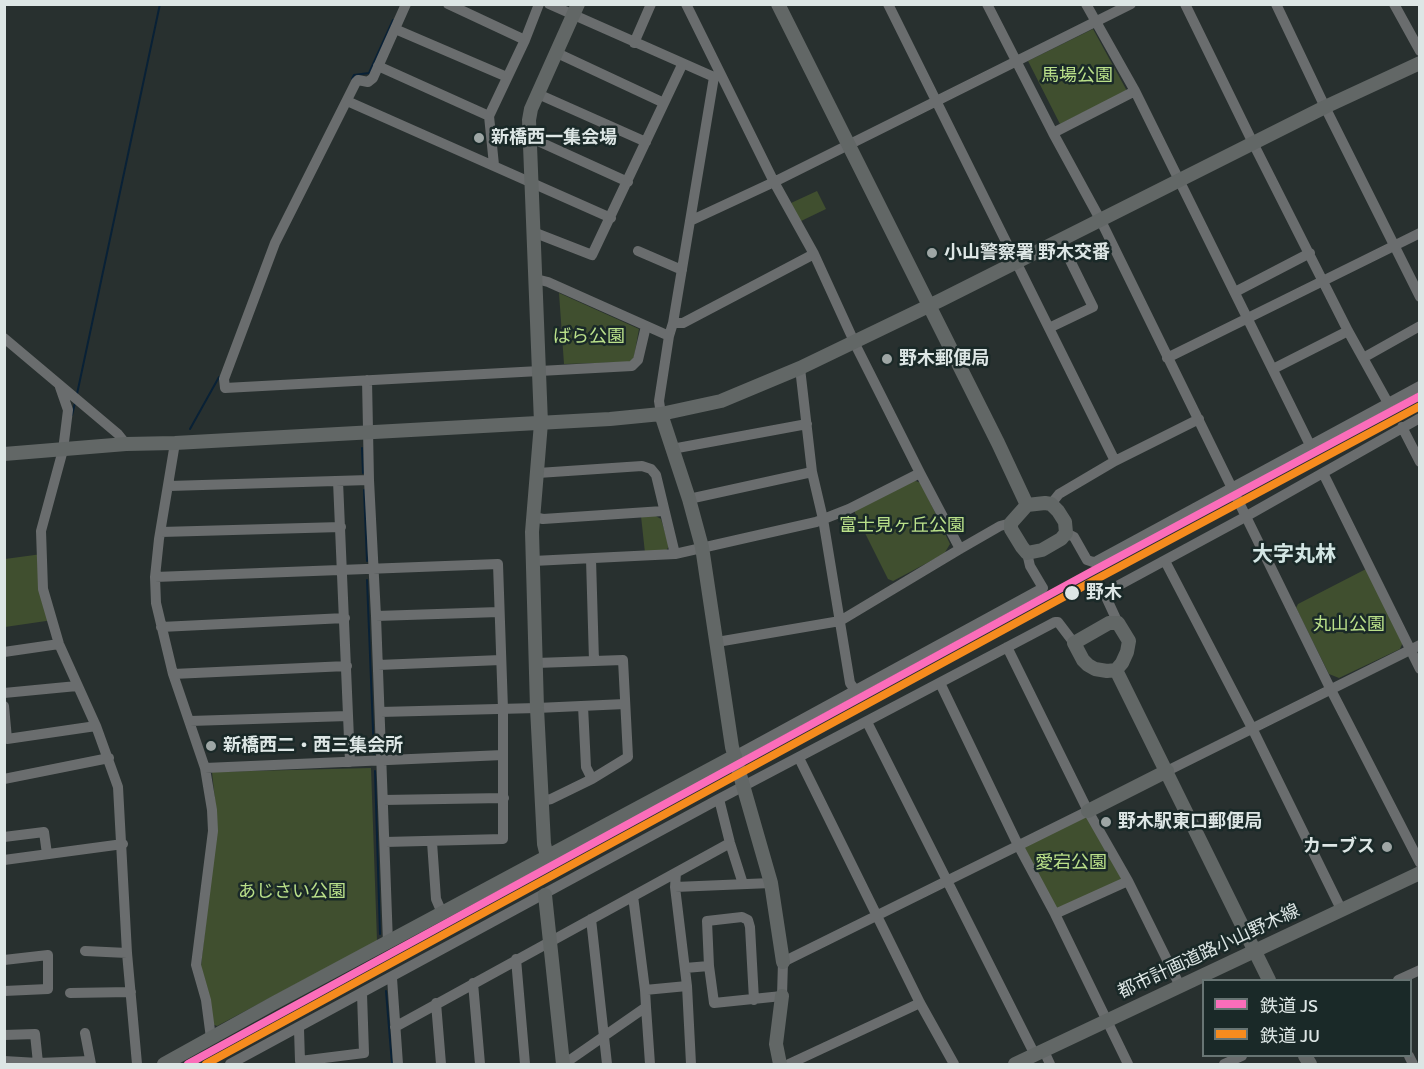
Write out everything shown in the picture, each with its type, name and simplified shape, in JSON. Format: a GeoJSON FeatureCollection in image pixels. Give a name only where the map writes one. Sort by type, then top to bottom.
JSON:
{"type":"FeatureCollection","features":[{"type":"Feature","properties":{"kind":"street"},"geometry":{"type":"LineString","coordinates":[[406,4],[371,80],[356,82],[275,243],[223,384],[225,388],[632,366],[638,360],[646,326]]}},
{"type":"Feature","properties":{"kind":"street"},"geometry":{"type":"LineString","coordinates":[[448,4],[525,40]]}},
{"type":"Feature","properties":{"kind":"street"},"geometry":{"type":"LineString","coordinates":[[494,165],[489,116],[525,40],[539,4]]}},
{"type":"Feature","properties":{"kind":"street"},"geometry":{"type":"LineString","coordinates":[[549,4],[576,10],[634,43],[717,76]]}},
{"type":"Feature","properties":{"kind":"street"},"geometry":{"type":"LineString","coordinates":[[634,43],[651,4]]}},
{"type":"Feature","properties":{"kind":"street"},"geometry":{"type":"LineString","coordinates":[[686,4],[717,76],[814,254],[920,473],[960,549]]}},
{"type":"Feature","properties":{"kind":"street"},"geometry":{"type":"LineString","coordinates":[[778,4],[1027,505]]}},
{"type":"Feature","properties":{"kind":"street"},"geometry":{"type":"LineString","coordinates":[[888,4],[1115,461]]}},
{"type":"Feature","properties":{"kind":"street"},"geometry":{"type":"LineString","coordinates":[[987,4],[1053,134],[1101,221],[1245,517],[1292,606],[1331,690],[1419,863]]}},
{"type":"Feature","properties":{"kind":"street"},"geometry":{"type":"LineString","coordinates":[[1086,4],[1135,91],[1310,445]]}},
{"type":"Feature","properties":{"kind":"street"},"geometry":{"type":"LineString","coordinates":[[690,221],[774,182],[1131,4]]}},
{"type":"Feature","properties":{"kind":"street"},"geometry":{"type":"LineString","coordinates":[[1185,4],[1348,331],[1388,404]]}},
{"type":"Feature","properties":{"kind":"street"},"geometry":{"type":"LineString","coordinates":[[1276,4],[1419,297]]}},
{"type":"Feature","properties":{"kind":"street"},"geometry":{"type":"LineString","coordinates":[[1394,4],[1419,51]]}},
{"type":"Feature","properties":{"kind":"street"},"geometry":{"type":"LineString","coordinates":[[547,856],[544,844],[537,708],[533,561],[541,423],[529,137],[531,109],[576,10]]}},
{"type":"Feature","properties":{"kind":"street"},"geometry":{"type":"LineString","coordinates":[[395,29],[507,77]]}},
{"type":"Feature","properties":{"kind":"street"},"geometry":{"type":"LineString","coordinates":[[557,53],[664,103]]}},
{"type":"Feature","properties":{"kind":"street"},"geometry":{"type":"LineString","coordinates":[[4,453],[126,444],[541,423],[660,414],[721,401],[800,368],[1101,221],[1325,107],[1419,63]]}},
{"type":"Feature","properties":{"kind":"street"},"geometry":{"type":"LineString","coordinates":[[533,232],[592,255],[682,64]]}},
{"type":"Feature","properties":{"kind":"street"},"geometry":{"type":"LineString","coordinates":[[378,66],[489,116]]}},
{"type":"Feature","properties":{"kind":"street"},"geometry":{"type":"LineString","coordinates":[[717,76],[659,401],[660,414],[689,499],[702,547],[732,747],[771,883],[783,962],[782,996],[776,1044],[780,1065]]}},
{"type":"Feature","properties":{"kind":"street"},"geometry":{"type":"LineString","coordinates":[[1053,134],[1135,91]]}},
{"type":"Feature","properties":{"kind":"street"},"geometry":{"type":"LineString","coordinates":[[538,94],[646,142]]}},
{"type":"Feature","properties":{"kind":"street"},"geometry":{"type":"LineString","coordinates":[[347,100],[611,218]]}},
{"type":"Feature","properties":{"kind":"street"},"geometry":{"type":"LineString","coordinates":[[529,137],[628,182]]}},
{"type":"Feature","properties":{"kind":"street"},"geometry":{"type":"LineString","coordinates":[[1167,358],[1419,233]]}},
{"type":"Feature","properties":{"kind":"street"},"geometry":{"type":"LineString","coordinates":[[1049,328],[1093,307],[1060,240]]}},
{"type":"Feature","properties":{"kind":"street"},"geometry":{"type":"LineString","coordinates":[[638,251],[682,270]]}},
{"type":"Feature","properties":{"kind":"street"},"geometry":{"type":"LineString","coordinates":[[1235,292],[1310,253]]}},
{"type":"Feature","properties":{"kind":"street"},"geometry":{"type":"LineString","coordinates":[[673,323],[683,323],[814,254]]}},
{"type":"Feature","properties":{"kind":"street"},"geometry":{"type":"LineString","coordinates":[[536,279],[548,282],[669,336]]}},
{"type":"Feature","properties":{"kind":"street"},"geometry":{"type":"LineString","coordinates":[[1363,358],[1419,326]]}},
{"type":"Feature","properties":{"kind":"street"},"geometry":{"type":"LineString","coordinates":[[1273,369],[1348,331]]}},
{"type":"Feature","properties":{"kind":"street"},"geometry":{"type":"LineString","coordinates":[[4,338],[118,434],[126,444]]}},
{"type":"Feature","properties":{"kind":"street"},"geometry":{"type":"LineString","coordinates":[[800,368],[812,472],[823,519],[850,683],[855,690]]}},
{"type":"Feature","properties":{"kind":"street"},"geometry":{"type":"LineString","coordinates":[[367,380],[372,569],[376,616],[388,943]]}},
{"type":"Feature","properties":{"kind":"street"},"geometry":{"type":"LineString","coordinates":[[1066,533],[1074,537],[1087,560],[1093,562],[1419,386]]}},
{"type":"Feature","properties":{"kind":"street"},"geometry":{"type":"LineString","coordinates":[[60,387],[68,410],[63,450],[41,531],[43,589],[59,644],[96,726],[118,787],[136,1065]]}},
{"type":"Feature","properties":{"kind":"street"},"geometry":{"type":"LineString","coordinates":[[1116,670],[1127,652],[1129,641],[1106,597],[1107,593],[1419,418]]}},
{"type":"Feature","properties":{"kind":"street"},"geometry":{"type":"LineString","coordinates":[[717,642],[840,621],[1000,526],[1011,523],[1027,505],[1051,504],[1059,494],[1115,461],[1199,419]]}},
{"type":"Feature","properties":{"kind":"street"},"geometry":{"type":"LineString","coordinates":[[672,448],[807,424]]}},
{"type":"Feature","properties":{"kind":"street"},"geometry":{"type":"LineString","coordinates":[[1402,427],[1419,462]]}},
{"type":"Feature","properties":{"kind":"street"},"geometry":{"type":"LineString","coordinates":[[175,443],[155,577],[156,603],[173,674],[205,768],[212,810],[213,831],[196,965],[206,1000],[210,1038]]}},
{"type":"Feature","properties":{"kind":"street"},"geometry":{"type":"LineString","coordinates":[[538,473],[642,466],[651,468],[656,475],[675,554]]}},
{"type":"Feature","properties":{"kind":"street"},"geometry":{"type":"LineString","coordinates":[[689,499],[812,472]]}},
{"type":"Feature","properties":{"kind":"street"},"geometry":{"type":"LineString","coordinates":[[533,561],[591,560],[675,554],[823,519],[849,509],[920,473]]}},
{"type":"Feature","properties":{"kind":"street"},"geometry":{"type":"LineString","coordinates":[[1323,473],[1415,647],[1419,669]]}},
{"type":"Feature","properties":{"kind":"street"},"geometry":{"type":"LineString","coordinates":[[169,486],[369,480]]}},
{"type":"Feature","properties":{"kind":"street"},"geometry":{"type":"LineString","coordinates":[[338,481],[350,762]]}},
{"type":"Feature","properties":{"kind":"street"},"geometry":{"type":"LineString","coordinates":[[1051,504],[1065,522],[1066,533]]}},
{"type":"Feature","properties":{"kind":"street"},"geometry":{"type":"LineString","coordinates":[[534,517],[543,519],[663,511]]}},
{"type":"Feature","properties":{"kind":"street"},"geometry":{"type":"LineString","coordinates":[[164,1065],[1043,588],[1030,567],[1027,553],[1011,529],[1011,523]]}},
{"type":"Feature","properties":{"kind":"street"},"geometry":{"type":"LineString","coordinates":[[161,532],[341,527]]}},
{"type":"Feature","properties":{"kind":"street"},"geometry":{"type":"LineString","coordinates":[[1027,553],[1042,549],[1066,533]]}},
{"type":"Feature","properties":{"kind":"street"},"geometry":{"type":"LineString","coordinates":[[591,560],[594,661]]}},
{"type":"Feature","properties":{"kind":"street"},"geometry":{"type":"LineString","coordinates":[[1165,561],[1252,728],[1341,909]]}},
{"type":"Feature","properties":{"kind":"street"},"geometry":{"type":"LineString","coordinates":[[155,577],[498,564],[503,709],[503,839],[385,842]]}},
{"type":"Feature","properties":{"kind":"street"},"geometry":{"type":"LineString","coordinates":[[376,616],[499,612]]}},
{"type":"Feature","properties":{"kind":"street"},"geometry":{"type":"LineString","coordinates":[[161,627],[345,618]]}},
{"type":"Feature","properties":{"kind":"street"},"geometry":{"type":"LineString","coordinates":[[230,1065],[719,800],[1055,622],[1058,622],[1088,665],[1095,669],[1116,670]]}},
{"type":"Feature","properties":{"kind":"street"},"geometry":{"type":"LineString","coordinates":[[1074,643],[1109,622],[1118,623]]}},
{"type":"Feature","properties":{"kind":"street"},"geometry":{"type":"LineString","coordinates":[[4,652],[59,644]]}},
{"type":"Feature","properties":{"kind":"street"},"geometry":{"type":"LineString","coordinates":[[1007,647],[1180,986]]}},
{"type":"Feature","properties":{"kind":"street"},"geometry":{"type":"LineString","coordinates":[[783,962],[1415,647]]}},
{"type":"Feature","properties":{"kind":"street"},"geometry":{"type":"LineString","coordinates":[[378,665],[501,660]]}},
{"type":"Feature","properties":{"kind":"street"},"geometry":{"type":"LineString","coordinates":[[536,663],[623,660],[628,757],[591,779],[551,799],[542,801]]}},
{"type":"Feature","properties":{"kind":"street"},"geometry":{"type":"LineString","coordinates":[[173,674],[347,666]]}},
{"type":"Feature","properties":{"kind":"street"},"geometry":{"type":"LineString","coordinates":[[1116,670],[1268,979]]}},
{"type":"Feature","properties":{"kind":"street"},"geometry":{"type":"LineString","coordinates":[[940,683],[1018,845],[1108,1020],[1128,1065]]}},
{"type":"Feature","properties":{"kind":"street"},"geometry":{"type":"LineString","coordinates":[[4,693],[77,686]]}},
{"type":"Feature","properties":{"kind":"street"},"geometry":{"type":"LineString","coordinates":[[380,712],[625,704]]}},
{"type":"Feature","properties":{"kind":"street"},"geometry":{"type":"LineString","coordinates":[[4,706],[6,739],[96,726]]}},
{"type":"Feature","properties":{"kind":"street"},"geometry":{"type":"LineString","coordinates":[[584,706],[586,767],[591,779]]}},
{"type":"Feature","properties":{"kind":"street"},"geometry":{"type":"LineString","coordinates":[[190,721],[348,716]]}},
{"type":"Feature","properties":{"kind":"street"},"geometry":{"type":"LineString","coordinates":[[867,722],[947,880],[1040,1053],[1050,1065]]}},
{"type":"Feature","properties":{"kind":"street"},"geometry":{"type":"LineString","coordinates":[[205,768],[503,755]]}},
{"type":"Feature","properties":{"kind":"street"},"geometry":{"type":"LineString","coordinates":[[4,779],[109,758]]}},
{"type":"Feature","properties":{"kind":"street"},"geometry":{"type":"LineString","coordinates":[[799,758],[920,1003],[954,1065]]}},
{"type":"Feature","properties":{"kind":"street"},"geometry":{"type":"LineString","coordinates":[[383,800],[504,798]]}},
{"type":"Feature","properties":{"kind":"street"},"geometry":{"type":"LineString","coordinates":[[719,800],[743,884]]}},
{"type":"Feature","properties":{"kind":"street"},"geometry":{"type":"LineString","coordinates":[[4,837],[44,832],[47,854]]}},
{"type":"Feature","properties":{"kind":"street"},"geometry":{"type":"LineString","coordinates":[[432,842],[436,899],[444,913]]}},
{"type":"Feature","properties":{"kind":"street"},"geometry":{"type":"LineString","coordinates":[[395,1027],[730,843]]}},
{"type":"Feature","properties":{"kind":"street"},"geometry":{"type":"LineString","coordinates":[[4,860],[123,844]]}},
{"type":"Feature","properties":{"kind":"street"},"geometry":{"type":"LineString","coordinates":[[676,873],[675,887],[687,986],[692,1065]]}},
{"type":"Feature","properties":{"kind":"street","name":"都市計画道路小山野木線"},"geometry":{"type":"LineString","coordinates":[[1015,1065],[1419,873]]}},
{"type":"Feature","properties":{"kind":"street"},"geometry":{"type":"LineString","coordinates":[[1055,914],[1128,881]]}},
{"type":"Feature","properties":{"kind":"street"},"geometry":{"type":"LineString","coordinates":[[675,887],[771,883]]}},
{"type":"Feature","properties":{"kind":"street"},"geometry":{"type":"LineString","coordinates":[[546,895],[563,1065],[646,1007]]}},
{"type":"Feature","properties":{"kind":"street"},"geometry":{"type":"LineString","coordinates":[[633,896],[645,990],[650,1065]]}},
{"type":"Feature","properties":{"kind":"street"},"geometry":{"type":"LineString","coordinates":[[754,1000],[748,920],[742,917],[706,921],[714,1003],[754,1000],[782,996]]}},
{"type":"Feature","properties":{"kind":"street"},"geometry":{"type":"LineString","coordinates":[[591,919],[607,1065]]}},
{"type":"Feature","properties":{"kind":"street"},"geometry":{"type":"LineString","coordinates":[[85,951],[127,952]]}},
{"type":"Feature","properties":{"kind":"street"},"geometry":{"type":"LineString","coordinates":[[4,960],[48,955],[48,988],[4,991]]}},
{"type":"Feature","properties":{"kind":"street"},"geometry":{"type":"LineString","coordinates":[[516,959],[525,1065]]}},
{"type":"Feature","properties":{"kind":"street"},"geometry":{"type":"LineString","coordinates":[[685,968],[709,966]]}},
{"type":"Feature","properties":{"kind":"street"},"geometry":{"type":"LineString","coordinates":[[1402,979],[1419,970]]}},
{"type":"Feature","properties":{"kind":"street"},"geometry":{"type":"LineString","coordinates":[[392,978],[398,1065]]}},
{"type":"Feature","properties":{"kind":"street"},"geometry":{"type":"LineString","coordinates":[[473,983],[480,1065]]}},
{"type":"Feature","properties":{"kind":"street"},"geometry":{"type":"LineString","coordinates":[[645,990],[687,986]]}},
{"type":"Feature","properties":{"kind":"street"},"geometry":{"type":"LineString","coordinates":[[70,993],[131,992]]}},
{"type":"Feature","properties":{"kind":"street"},"geometry":{"type":"LineString","coordinates":[[299,1029],[300,1061],[364,1053],[362,994]]}},
{"type":"Feature","properties":{"kind":"street"},"geometry":{"type":"LineString","coordinates":[[436,1003],[441,1065]]}},
{"type":"Feature","properties":{"kind":"street"},"geometry":{"type":"LineString","coordinates":[[789,1065],[920,1003]]}},
{"type":"Feature","properties":{"kind":"street"},"geometry":{"type":"LineString","coordinates":[[4,1061],[90,1063],[85,1033]]}},
{"type":"Feature","properties":{"kind":"street"},"geometry":{"type":"LineString","coordinates":[[4,1035],[35,1034],[38,1063]]}},
{"type":"Feature","properties":{"kind":"street"},"geometry":{"type":"LineString","coordinates":[[1224,1065],[1240,1057]]}},
{"type":"Feature","properties":{"kind":"green space","name":"馬場公園"},"geometry":{"type":"Polygon","coordinates":[[[1093,29],[1127,91],[1060,124],[1028,61],[1093,29]]]}},
{"type":"Feature","properties":{"kind":"green space"},"geometry":{"type":"Polygon","coordinates":[[[817,191],[826,209],[799,222],[791,203],[817,191]]]}},
{"type":"Feature","properties":{"kind":"green space","name":"ばら公園"},"geometry":{"type":"Polygon","coordinates":[[[559,293],[639,329],[634,357],[630,362],[564,364],[559,293]]]}},
{"type":"Feature","properties":{"kind":"green space","name":"富士見ヶ丘公園"},"geometry":{"type":"Polygon","coordinates":[[[913,480],[921,483],[950,544],[944,554],[893,581],[888,579],[855,509],[913,480]]]}},
{"type":"Feature","properties":{"kind":"green space"},"geometry":{"type":"Polygon","coordinates":[[[654,515],[661,519],[669,546],[666,551],[645,553],[641,516],[654,515]]]}},
{"type":"Feature","properties":{"kind":"green space"},"geometry":{"type":"Polygon","coordinates":[[[42,554],[53,620],[5,627],[5,559],[42,554]]]}},
{"type":"Feature","properties":{"kind":"green space","name":"丸山公園"},"geometry":{"type":"Polygon","coordinates":[[[1366,569],[1403,642],[1400,649],[1339,678],[1329,674],[1296,608],[1298,604],[1366,569]]]}},
{"type":"Feature","properties":{"kind":"green space","name":"あじさい公園"},"geometry":{"type":"Polygon","coordinates":[[[371,768],[377,941],[217,1026],[212,1024],[201,966],[217,819],[212,772],[371,768]]]}},
{"type":"Feature","properties":{"kind":"green space","name":"愛宕公園"},"geometry":{"type":"Polygon","coordinates":[[[1088,813],[1122,880],[1055,913],[1019,845],[1088,813]]]}},
{"type":"Feature","properties":{"kind":"waterway"},"geometry":{"type":"LineString","coordinates":[[77,394],[160,4]]}},
{"type":"Feature","properties":{"kind":"waterway"},"geometry":{"type":"LineString","coordinates":[[352,79],[354,75],[369,73],[393,20]]}},
{"type":"Feature","properties":{"kind":"waterway"},"geometry":{"type":"LineString","coordinates":[[190,429],[219,377]]}},
{"type":"Feature","properties":{"kind":"waterway"},"geometry":{"type":"LineString","coordinates":[[72,415],[75,403]]}},
{"type":"Feature","properties":{"kind":"waterway"},"geometry":{"type":"LineString","coordinates":[[362,448],[363,473]]}},
{"type":"Feature","properties":{"kind":"waterway"},"geometry":{"type":"LineString","coordinates":[[364,490],[367,561]]}},
{"type":"Feature","properties":{"kind":"waterway"},"geometry":{"type":"LineString","coordinates":[[367,580],[374,754]]}},
{"type":"Feature","properties":{"kind":"waterway"},"geometry":{"type":"LineString","coordinates":[[375,771],[380,934]]}},
{"type":"Feature","properties":{"kind":"waterway"},"geometry":{"type":"LineString","coordinates":[[386,991],[392,1064]]}},
{"type":"Feature","properties":{"kind":"rail line","name":"JS"},"geometry":{"type":"LineString","coordinates":[[188,1064],[1089,573],[1420,396]]}},
{"type":"Feature","properties":{"kind":"rail line","name":"JU"},"geometry":{"type":"LineString","coordinates":[[206,1064],[1093,581],[1420,406]]}},
{"type":"Feature","properties":{"kind":"place","name":"新橋西一集会場"},"geometry":{"type":"Point","coordinates":[479,138]}},
{"type":"Feature","properties":{"kind":"place","name":"小山警察署 野木交番"},"geometry":{"type":"Point","coordinates":[932,253]}},
{"type":"Feature","properties":{"kind":"place","name":"野木郵便局"},"geometry":{"type":"Point","coordinates":[887,359]}},
{"type":"Feature","properties":{"kind":"place","name":"野木"},"geometry":{"type":"Point","coordinates":[1072,593]}},
{"type":"Feature","properties":{"kind":"place","name":"新橋西二・西三集会所"},"geometry":{"type":"Point","coordinates":[211,746]}},
{"type":"Feature","properties":{"kind":"place","name":"野木駅東口郵便局"},"geometry":{"type":"Point","coordinates":[1106,822]}},
{"type":"Feature","properties":{"kind":"place","name":"カーブス"},"geometry":{"type":"Point","coordinates":[1387,847]}},
{"type":"Feature","properties":{"kind":"district","name":"大字丸林"},"geometry":{"type":"Point","coordinates":[1294,555]}}]}
